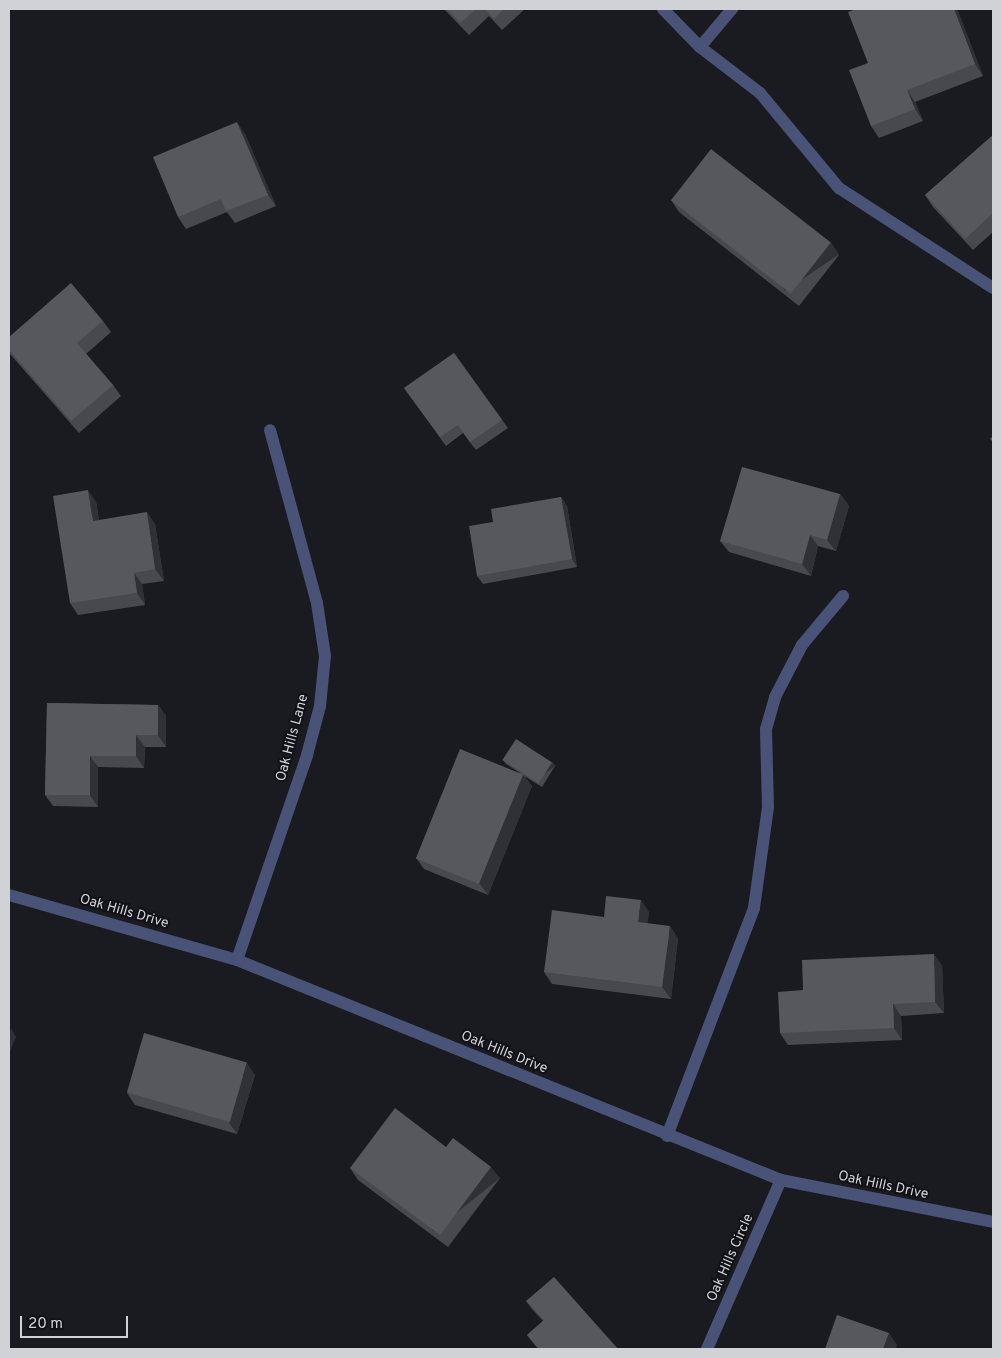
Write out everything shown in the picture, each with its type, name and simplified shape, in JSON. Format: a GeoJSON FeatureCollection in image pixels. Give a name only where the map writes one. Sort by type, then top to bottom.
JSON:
{"type":"FeatureCollection","features":[{"type":"Feature","properties":{"kind":"street"},"geometry":{"type":"LineString","coordinates":[[662,9],[700,48],[760,93],[839,188],[993,288]]}},
{"type":"Feature","properties":{"kind":"street"},"geometry":{"type":"LineString","coordinates":[[700,48],[732,9]]}},
{"type":"Feature","properties":{"kind":"street","name":"Oak Hills Lane"},"geometry":{"type":"LineString","coordinates":[[237,960],[307,755],[320,706],[325,656],[317,603],[270,430]]}},
{"type":"Feature","properties":{"kind":"street"},"geometry":{"type":"LineString","coordinates":[[667,1136],[754,908],[768,807],[766,729],[775,697],[802,645],[844,596]]}},
{"type":"Feature","properties":{"kind":"street","name":"Oak Hills Drive"},"geometry":{"type":"LineString","coordinates":[[9,895],[237,960],[667,1136],[781,1180],[993,1222]]}},
{"type":"Feature","properties":{"kind":"street","name":"Oak Hills Circle"},"geometry":{"type":"LineString","coordinates":[[707,1349],[781,1180]]}},
{"type":"Feature","properties":{"kind":"building"},"geometry":{"type":"Polygon","coordinates":[[[447,9],[476,9],[460,23],[447,9]]]}},
{"type":"Feature","properties":{"kind":"building"},"geometry":{"type":"Polygon","coordinates":[[[485,9],[504,9],[494,19],[485,9]]]}},
{"type":"Feature","properties":{"kind":"building"},"geometry":{"type":"Polygon","coordinates":[[[856,9],[954,9],[975,64],[907,90],[915,109],[871,126],[849,70],[868,63],[848,12],[856,9]]]}},
{"type":"Feature","properties":{"kind":"building"},"geometry":{"type":"Polygon","coordinates":[[[237,122],[268,195],[226,211],[221,199],[178,217],[153,157],[237,122]]]}},
{"type":"Feature","properties":{"kind":"building"},"geometry":{"type":"Polygon","coordinates":[[[993,135],[993,213],[965,239],[925,195],[993,135]]]}},
{"type":"Feature","properties":{"kind":"building"},"geometry":{"type":"Polygon","coordinates":[[[711,149],[831,243],[791,294],[671,200],[711,149]]]}},
{"type":"Feature","properties":{"kind":"building"},"geometry":{"type":"Polygon","coordinates":[[[71,283],[103,321],[77,343],[113,385],[71,421],[9,350],[9,337],[71,283]]]}},
{"type":"Feature","properties":{"kind":"building"},"geometry":{"type":"Polygon","coordinates":[[[454,353],[502,420],[470,442],[458,425],[440,437],[404,388],[454,353]]]}},
{"type":"Feature","properties":{"kind":"building"},"geometry":{"type":"Polygon","coordinates":[[[742,467],[840,494],[827,540],[810,535],[802,564],[720,541],[742,467]]]}},
{"type":"Feature","properties":{"kind":"building"},"geometry":{"type":"Polygon","coordinates":[[[88,490],[93,521],[147,512],[155,569],[134,573],[137,593],[70,603],[53,496],[88,490]]]}},
{"type":"Feature","properties":{"kind":"building"},"geometry":{"type":"Polygon","coordinates":[[[561,497],[572,559],[477,576],[469,526],[493,522],[491,509],[561,497]]]}},
{"type":"Feature","properties":{"kind":"building"},"geometry":{"type":"Polygon","coordinates":[[[47,703],[158,705],[158,735],[136,735],[136,756],[90,756],[90,795],[45,795],[47,703]]]}},
{"type":"Feature","properties":{"kind":"building"},"geometry":{"type":"Polygon","coordinates":[[[516,739],[552,762],[538,783],[502,760],[516,739]]]}},
{"type":"Feature","properties":{"kind":"building"},"geometry":{"type":"Polygon","coordinates":[[[460,749],[523,774],[479,884],[416,858],[460,749]]]}},
{"type":"Feature","properties":{"kind":"building"},"geometry":{"type":"Polygon","coordinates":[[[606,896],[641,900],[638,922],[670,926],[662,987],[544,972],[552,910],[604,917],[606,896]]]}},
{"type":"Feature","properties":{"kind":"building"},"geometry":{"type":"Polygon","coordinates":[[[934,954],[935,1002],[893,1004],[894,1028],[780,1033],[778,992],[803,990],[802,960],[934,954]]]}},
{"type":"Feature","properties":{"kind":"building"},"geometry":{"type":"Polygon","coordinates":[[[144,1033],[247,1062],[230,1122],[127,1093],[144,1033]]]}},
{"type":"Feature","properties":{"kind":"building"},"geometry":{"type":"Polygon","coordinates":[[[395,1108],[446,1147],[453,1138],[491,1167],[440,1235],[350,1168],[395,1108]]]}},
{"type":"Feature","properties":{"kind":"building"},"geometry":{"type":"Polygon","coordinates":[[[554,1277],[618,1349],[539,1349],[527,1335],[544,1320],[526,1301],[554,1277]]]}},
{"type":"Feature","properties":{"kind":"building"},"geometry":{"type":"Polygon","coordinates":[[[837,1315],[889,1333],[883,1349],[825,1349],[837,1315]]]}}]}
